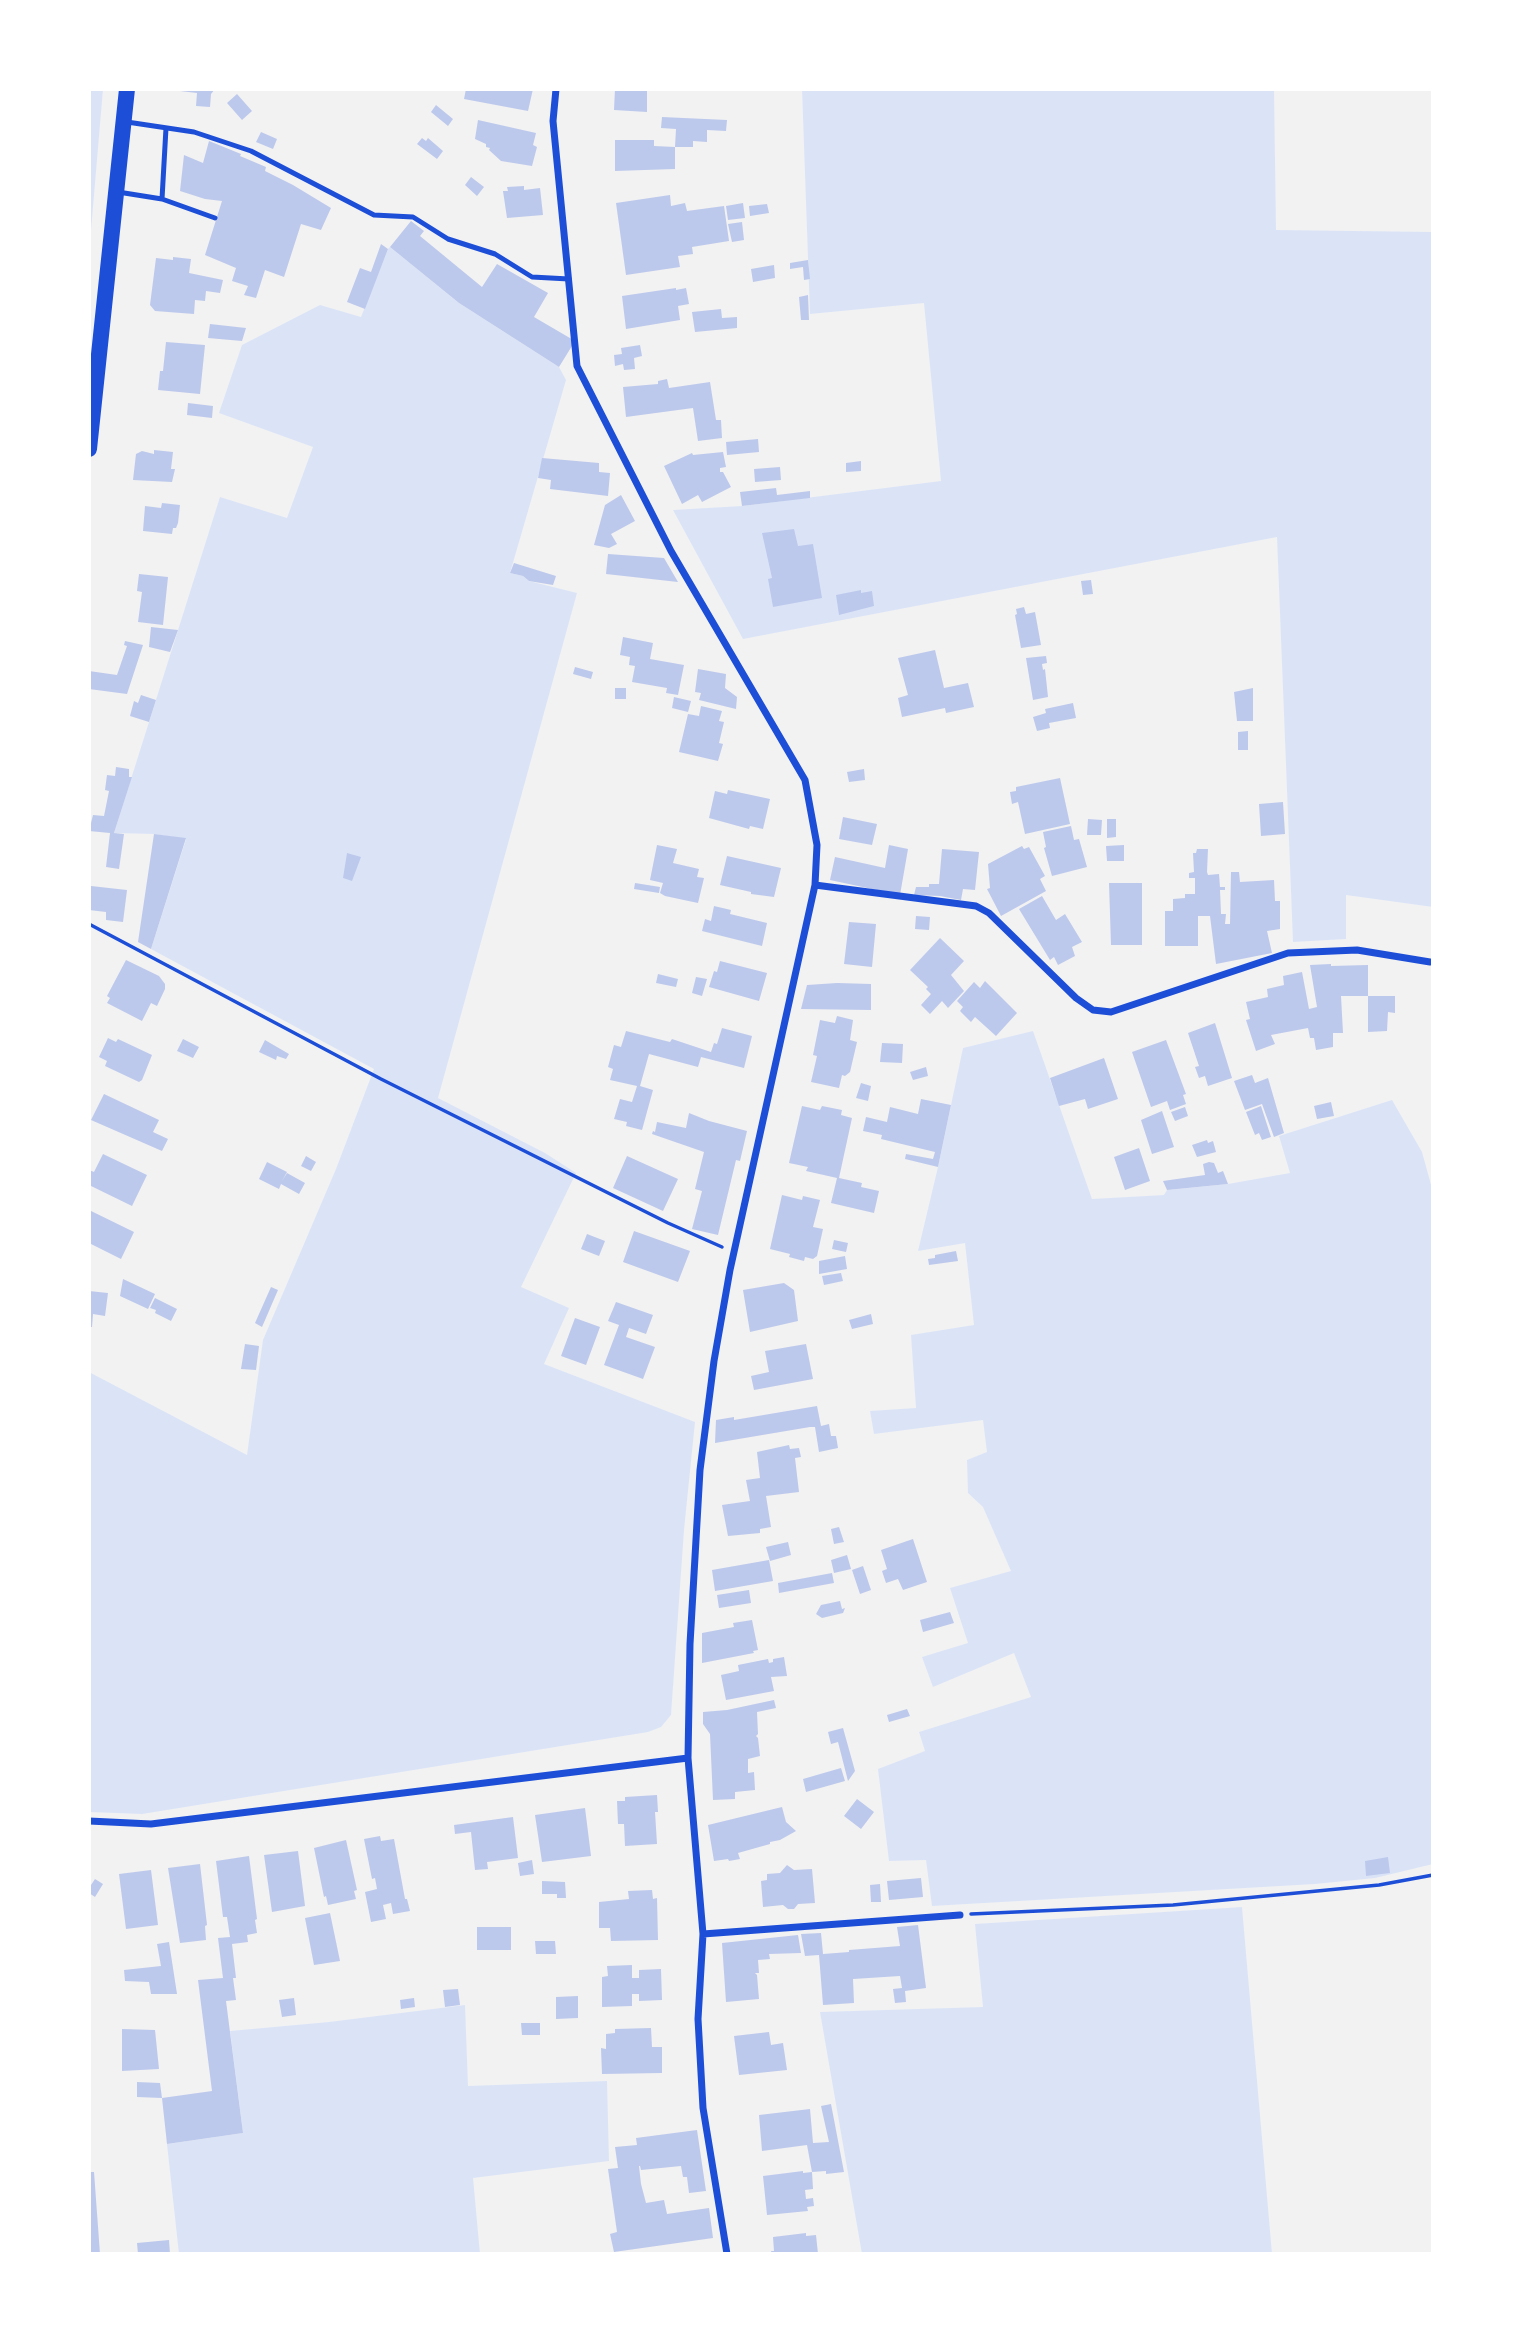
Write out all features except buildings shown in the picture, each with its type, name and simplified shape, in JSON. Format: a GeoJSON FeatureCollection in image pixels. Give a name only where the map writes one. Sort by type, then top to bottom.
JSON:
{"type":"FeatureCollection","features":[{"type":"Feature","properties":{"kind":"main road"},"geometry":{"type":"LineString","coordinates":[[89,449],[127,89]]}},
{"type":"Feature","properties":{"kind":"street"},"geometry":{"type":"LineString","coordinates":[[556,89],[553,121],[577,366],[671,551],[805,780],[817,845],[815,885],[733,1252],[714,1361],[700,1470],[690,1644],[688,1758],[703,1934],[698,2019],[703,2108],[727,2254]]}},
{"type":"Feature","properties":{"kind":"street"},"geometry":{"type":"LineString","coordinates":[[815,885],[976,906],[989,913],[1076,998],[1093,1010],[1111,1012],[1288,953],[1357,950],[1430,962]]}},
{"type":"Feature","properties":{"kind":"street"},"geometry":{"type":"LineString","coordinates":[[89,1821],[151,1824],[688,1758]]}},
{"type":"Feature","properties":{"kind":"street"},"geometry":{"type":"LineString","coordinates":[[703,1934],[960,1914]]}},
{"type":"Feature","properties":{"kind":"lane"},"geometry":{"type":"LineString","coordinates":[[124,121],[194,132],[251,151],[374,215],[413,217],[448,239],[495,254],[532,276],[569,279]]}},
{"type":"Feature","properties":{"kind":"lane"},"geometry":{"type":"LineString","coordinates":[[162,199],[166,128]]}},
{"type":"Feature","properties":{"kind":"lane"},"geometry":{"type":"LineString","coordinates":[[116,191],[162,199],[215,218]]}},
{"type":"Feature","properties":{"kind":"path"},"geometry":{"type":"LineString","coordinates":[[89,924],[381,1079],[668,1223],[733,1252]]}},
{"type":"Feature","properties":{"kind":"path"},"geometry":{"type":"LineString","coordinates":[[960,1914],[1173,1905],[1379,1885],[1433,1875]]}},
{"type":"Feature","properties":{"kind":"shaded area"},"geometry":{"type":"Polygon","coordinates":[[[89,89],[103,89],[89,254],[89,89]]]}},
{"type":"Feature","properties":{"kind":"shaded area"},"geometry":{"type":"Polygon","coordinates":[[[802,89],[1274,89],[1276,230],[1433,232],[1433,907],[1346,895],[1346,939],[1293,942],[1277,537],[743,639],[673,510],[742,506],[941,481],[924,303],[810,314],[802,89]]]}},
{"type":"Feature","properties":{"kind":"shaded area"},"geometry":{"type":"Polygon","coordinates":[[[390,247],[459,303],[559,367],[566,380],[510,573],[523,576],[529,581],[577,593],[438,1098],[545,1153],[576,1173],[521,1287],[569,1308],[544,1364],[695,1422],[684,1530],[671,1715],[661,1727],[648,1732],[142,1814],[89,1812],[89,1372],[247,1455],[263,1340],[336,1169],[374,1069],[151,949],[186,839],[154,834],[114,833],[220,497],[287,518],[313,447],[219,413],[242,345],[320,305],[361,317],[390,247]]]}},
{"type":"Feature","properties":{"kind":"shaded area"},"geometry":{"type":"Polygon","coordinates":[[[1033,1031],[1092,1199],[1164,1195],[1167,1190],[1228,1184],[1290,1173],[1279,1136],[1392,1100],[1422,1152],[1433,1192],[1433,1864],[1375,1878],[1315,1884],[932,1906],[926,1860],[889,1861],[878,1769],[925,1751],[919,1732],[1031,1697],[1014,1653],[933,1687],[922,1657],[968,1643],[950,1588],[1011,1571],[983,1507],[968,1493],[967,1460],[987,1452],[983,1420],[874,1434],[870,1411],[916,1408],[911,1335],[974,1325],[965,1243],[918,1251],[963,1048],[1033,1031]]]}},
{"type":"Feature","properties":{"kind":"shaded area"},"geometry":{"type":"Polygon","coordinates":[[[1242,1907],[1272,2254],[862,2254],[820,2012],[983,2007],[975,1924],[1242,1907]]]}},
{"type":"Feature","properties":{"kind":"shaded area"},"geometry":{"type":"Polygon","coordinates":[[[465,2005],[468,2086],[607,2081],[609,2161],[473,2178],[480,2254],[179,2254],[167,2144],[243,2133],[230,2031],[465,2005]]]}}]}
